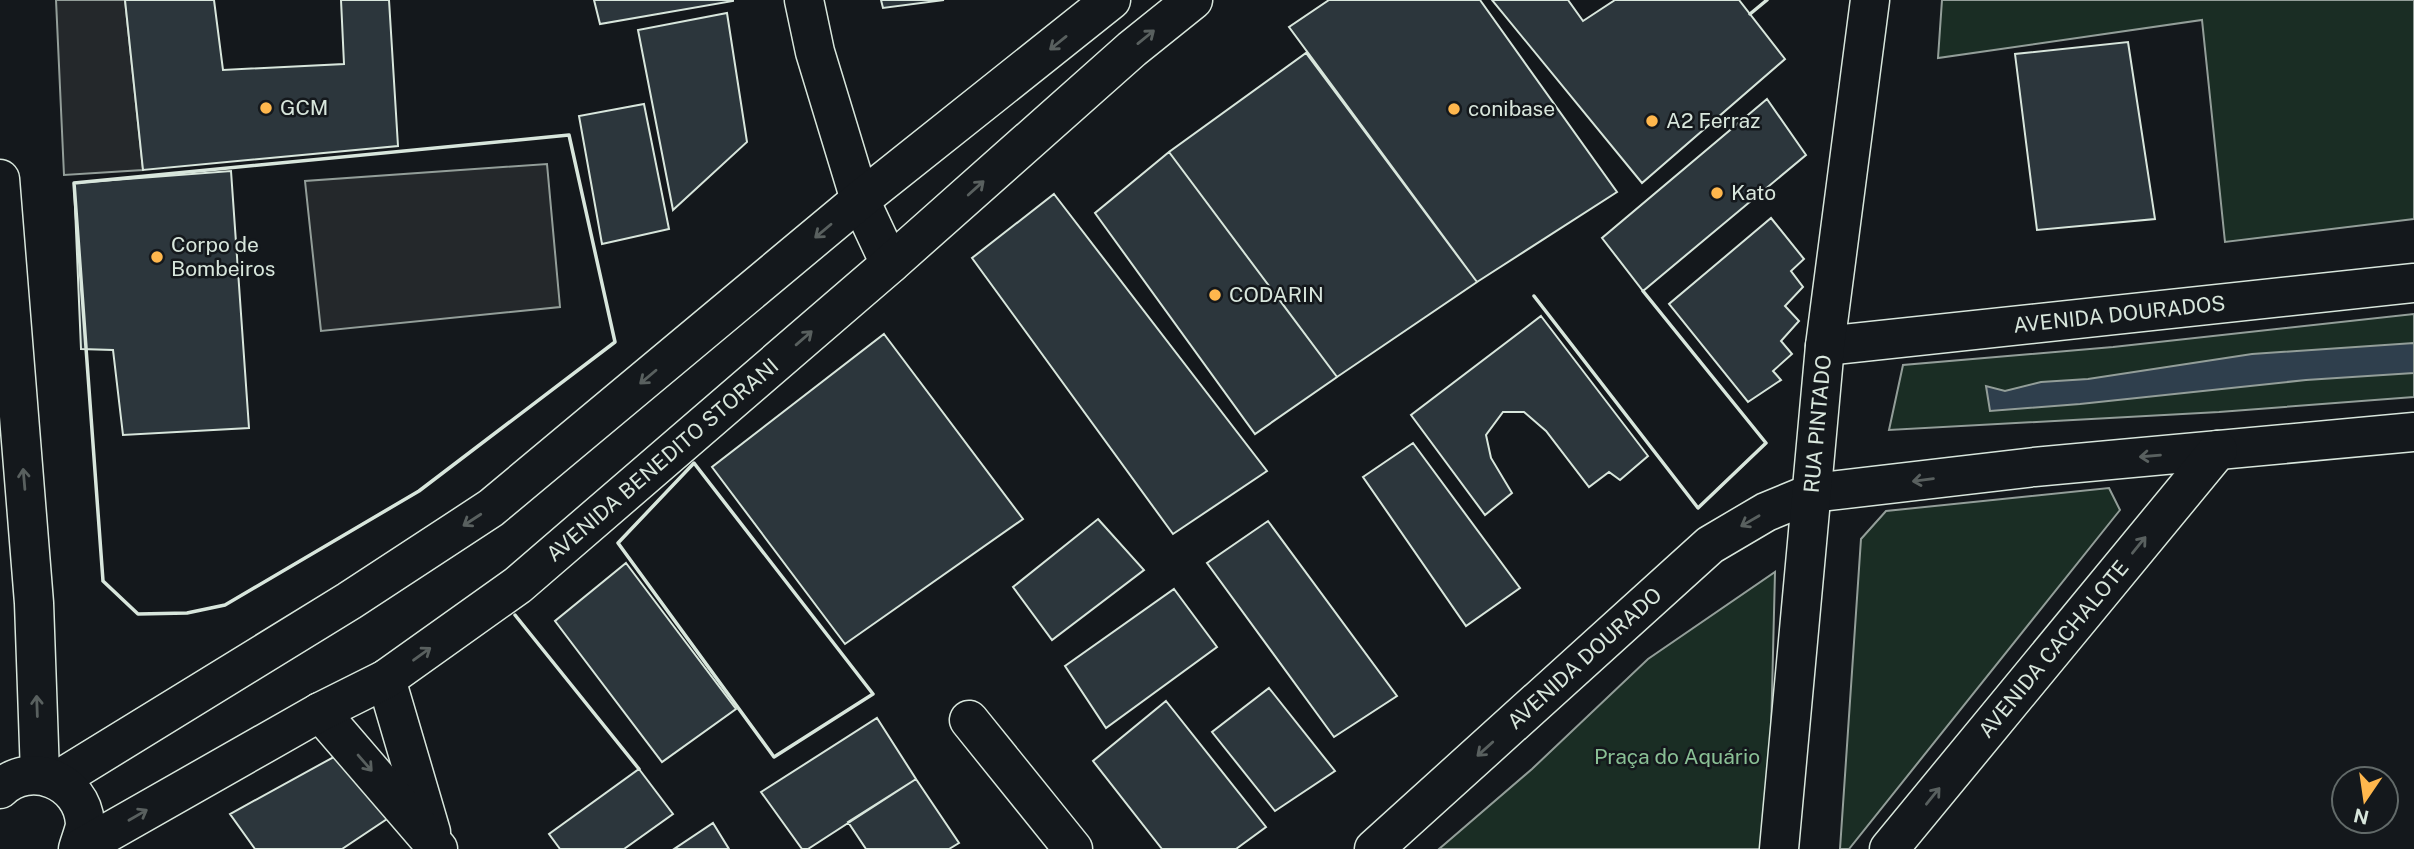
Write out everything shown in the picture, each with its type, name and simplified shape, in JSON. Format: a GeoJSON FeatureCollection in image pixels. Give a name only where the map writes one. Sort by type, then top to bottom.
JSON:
{"type":"FeatureCollection","features":[{"type":"Feature","properties":{"kind":"street"},"geometry":{"type":"LineString","coordinates":[[804,0],[815,52],[860,200],[890,264]]}},
{"type":"Feature","properties":{"kind":"street"},"geometry":{"type":"LineString","coordinates":[[49,777],[349,601],[491,508],[860,200],[1111,0]]}},
{"type":"Feature","properties":{"kind":"street","name":"AVENIDA BENEDITO STORANI"},"geometry":{"type":"LineString","coordinates":[[78,849],[320,712],[386,679],[518,585],[890,264],[1132,49],[1193,0]]}},
{"type":"Feature","properties":{"kind":"street","name":"RUA PINTADO"},"geometry":{"type":"LineString","coordinates":[[1779,849],[1825,345],[1870,0]]}},
{"type":"Feature","properties":{"kind":"street"},"geometry":{"type":"LineString","coordinates":[[0,179],[49,777]]}},
{"type":"Feature","properties":{"kind":"street","name":"AVENIDA DOURADOS"},"geometry":{"type":"LineString","coordinates":[[1825,345],[2414,283]]}},
{"type":"Feature","properties":{"kind":"street"},"geometry":{"type":"LineString","coordinates":[[1812,493],[2034,467],[2414,432]]}},
{"type":"Feature","properties":{"kind":"street","name":"AVENIDA CACHALOTE"},"geometry":{"type":"LineString","coordinates":[[1889,849],[2218,450]]}},
{"type":"Feature","properties":{"kind":"street","name":"AVENIDA DOURADO"},"geometry":{"type":"LineString","coordinates":[[1374,849],[1710,545],[1766,512],[1812,493]]}},
{"type":"Feature","properties":{"kind":"street"},"geometry":{"type":"LineString","coordinates":[[386,679],[437,846]]}},
{"type":"Feature","properties":{"kind":"street"},"geometry":{"type":"LineString","coordinates":[[320,712],[437,846]]}},
{"type":"Feature","properties":{"kind":"street"},"geometry":{"type":"LineString","coordinates":[[969,720],[1073,849]]}},
{"type":"Feature","properties":{"kind":"street"},"geometry":{"type":"LineString","coordinates":[[0,789],[22,775],[49,777],[78,798],[85,824],[78,849]]}},
{"type":"Feature","properties":{"kind":"green space"},"geometry":{"type":"Polygon","coordinates":[[[1942,0],[2414,0],[2414,219],[2225,242],[2202,20],[1938,58],[1942,0]]]}},
{"type":"Feature","properties":{"kind":"green space"},"geometry":{"type":"Polygon","coordinates":[[[2414,314],[2414,397],[2219,412],[1889,430],[1903,365],[2113,347],[2414,314]]]}},
{"type":"Feature","properties":{"kind":"green space"},"geometry":{"type":"Polygon","coordinates":[[[2109,488],[2120,510],[1849,849],[1840,849],[1861,539],[1886,511],[2109,488]]]}},
{"type":"Feature","properties":{"kind":"green space","name":"Praça do Aquário"},"geometry":{"type":"Polygon","coordinates":[[[1775,572],[1771,734],[1762,849],[1439,849],[1532,769],[1648,659],[1775,572]]]}},
{"type":"Feature","properties":{"kind":"shaded area"},"geometry":{"type":"Polygon","coordinates":[[[56,0],[125,0],[143,170],[64,175],[56,0]]]}},
{"type":"Feature","properties":{"kind":"shaded area"},"geometry":{"type":"Polygon","coordinates":[[[547,164],[560,307],[321,331],[305,181],[547,164]]]}},
{"type":"Feature","properties":{"kind":"water"},"geometry":{"type":"Polygon","coordinates":[[[2414,343],[2414,373],[2306,380],[1990,411],[1986,386],[2005,391],[2041,382],[2088,379],[2252,354],[2414,343]]]}},
{"type":"Feature","properties":{"kind":"building","name":"GCM"},"geometry":{"type":"Polygon","coordinates":[[[125,0],[214,0],[223,70],[344,64],[341,0],[389,0],[398,146],[143,170],[125,0]]]}},
{"type":"Feature","properties":{"kind":"building"},"geometry":{"type":"Polygon","coordinates":[[[594,0],[733,0],[733,1],[600,24],[594,0]]]}},
{"type":"Feature","properties":{"kind":"building"},"geometry":{"type":"Polygon","coordinates":[[[881,0],[944,0],[883,8],[881,0]]]}},
{"type":"Feature","properties":{"kind":"building","name":"conibase"},"geometry":{"type":"Polygon","coordinates":[[[1329,0],[1480,0],[1617,192],[1477,282],[1289,27],[1329,0]]]}},
{"type":"Feature","properties":{"kind":"building","name":"A2 Ferraz"},"geometry":{"type":"Polygon","coordinates":[[[1492,0],[1568,0],[1583,21],[1615,0],[1739,0],[1785,59],[1642,183],[1492,0]]]}},
{"type":"Feature","properties":{"kind":"building"},"geometry":{"type":"Polygon","coordinates":[[[727,13],[747,142],[673,210],[638,30],[727,13]]]}},
{"type":"Feature","properties":{"kind":"building"},"geometry":{"type":"Polygon","coordinates":[[[2128,42],[2155,219],[2037,230],[2015,54],[2128,42]]]}},
{"type":"Feature","properties":{"kind":"building"},"geometry":{"type":"Polygon","coordinates":[[[1306,53],[1477,282],[1337,377],[1169,152],[1306,53]]]}},
{"type":"Feature","properties":{"kind":"building"},"geometry":{"type":"Polygon","coordinates":[[[1767,99],[1806,155],[1643,291],[1602,238],[1767,99]]]}},
{"type":"Feature","properties":{"kind":"building"},"geometry":{"type":"Polygon","coordinates":[[[644,104],[669,229],[602,244],[579,116],[644,104]]]}},
{"type":"Feature","properties":{"kind":"building","name":"CODARIN"},"geometry":{"type":"Polygon","coordinates":[[[1169,152],[1337,377],[1255,434],[1095,213],[1169,152]]]}},
{"type":"Feature","properties":{"kind":"building","name":"Corpo de Bombeiros"},"geometry":{"type":"Polygon","coordinates":[[[231,171],[249,428],[123,435],[113,350],[81,349],[74,183],[231,171]]]}},
{"type":"Feature","properties":{"kind":"building"},"geometry":{"type":"Polygon","coordinates":[[[1054,194],[1267,471],[1173,534],[972,258],[1054,194]]]}},
{"type":"Feature","properties":{"kind":"building"},"geometry":{"type":"Polygon","coordinates":[[[1771,218],[1804,259],[1791,271],[1803,287],[1785,306],[1799,321],[1781,341],[1792,354],[1773,371],[1781,380],[1748,402],[1669,304],[1771,218]]]}},
{"type":"Feature","properties":{"kind":"building"},"geometry":{"type":"Polygon","coordinates":[[[1541,316],[1648,456],[1620,480],[1609,472],[1589,487],[1546,431],[1524,412],[1503,412],[1486,435],[1491,458],[1512,493],[1485,515],[1411,415],[1541,316]]]}},
{"type":"Feature","properties":{"kind":"building"},"geometry":{"type":"Polygon","coordinates":[[[884,334],[1023,519],[845,644],[712,467],[884,334]]]}},
{"type":"Feature","properties":{"kind":"building"},"geometry":{"type":"Polygon","coordinates":[[[1413,443],[1520,588],[1466,626],[1363,477],[1413,443]]]}},
{"type":"Feature","properties":{"kind":"building"},"geometry":{"type":"Polygon","coordinates":[[[1098,519],[1144,570],[1052,640],[1013,587],[1098,519]]]}},
{"type":"Feature","properties":{"kind":"building"},"geometry":{"type":"Polygon","coordinates":[[[1268,521],[1397,696],[1334,737],[1207,563],[1268,521]]]}},
{"type":"Feature","properties":{"kind":"building"},"geometry":{"type":"Polygon","coordinates":[[[626,563],[736,709],[662,762],[555,621],[626,563]]]}},
{"type":"Feature","properties":{"kind":"building"},"geometry":{"type":"Polygon","coordinates":[[[1174,589],[1217,647],[1106,728],[1065,666],[1174,589]]]}},
{"type":"Feature","properties":{"kind":"building"},"geometry":{"type":"Polygon","coordinates":[[[1269,688],[1335,771],[1275,811],[1212,732],[1269,688]]]}},
{"type":"Feature","properties":{"kind":"building"},"geometry":{"type":"Polygon","coordinates":[[[1166,701],[1266,827],[1236,849],[1162,849],[1093,761],[1166,701]]]}},
{"type":"Feature","properties":{"kind":"building"},"geometry":{"type":"Polygon","coordinates":[[[877,718],[916,779],[808,849],[802,849],[761,792],[877,718]]]}},
{"type":"Feature","properties":{"kind":"building"},"geometry":{"type":"Polygon","coordinates":[[[341,753],[387,819],[342,849],[255,849],[230,814],[341,753]]]}},
{"type":"Feature","properties":{"kind":"building"},"geometry":{"type":"Polygon","coordinates":[[[639,769],[673,814],[624,849],[560,849],[549,834],[639,769]]]}},
{"type":"Feature","properties":{"kind":"building"},"geometry":{"type":"Polygon","coordinates":[[[916,779],[959,843],[949,849],[866,849],[848,822],[916,779]]]}},
{"type":"Feature","properties":{"kind":"building"},"geometry":{"type":"Polygon","coordinates":[[[713,823],[729,849],[674,849],[713,823]]]}},
{"type":"Feature","properties":{"kind":"wall"},"geometry":{"type":"LineString","coordinates":[[1750,14],[1767,0]]}},
{"type":"Feature","properties":{"kind":"wall"},"geometry":{"type":"LineString","coordinates":[[569,135],[615,342],[419,491],[225,605],[187,613],[138,614],[103,581],[74,183],[569,135]]}},
{"type":"Feature","properties":{"kind":"wall"},"geometry":{"type":"LineString","coordinates":[[1534,296],[1698,508],[1766,443],[1643,291]]}},
{"type":"Feature","properties":{"kind":"wall"},"geometry":{"type":"LineString","coordinates":[[694,463],[873,694],[774,757],[618,543],[694,463]]}},
{"type":"Feature","properties":{"kind":"wall"},"geometry":{"type":"LineString","coordinates":[[515,615],[639,769]]}},
{"type":"Feature","properties":{"kind":"place","name":"GCM"},"geometry":{"type":"Point","coordinates":[266,108]}},
{"type":"Feature","properties":{"kind":"place","name":"conibase"},"geometry":{"type":"Point","coordinates":[1454,109]}},
{"type":"Feature","properties":{"kind":"place","name":"A2 Ferraz"},"geometry":{"type":"Point","coordinates":[1652,121]}},
{"type":"Feature","properties":{"kind":"place","name":"Kato"},"geometry":{"type":"Point","coordinates":[1717,193]}},
{"type":"Feature","properties":{"kind":"place","name":"Corpo de Bombeiros"},"geometry":{"type":"Point","coordinates":[157,257]}},
{"type":"Feature","properties":{"kind":"place","name":"CODARIN"},"geometry":{"type":"Point","coordinates":[1215,295]}}]}
